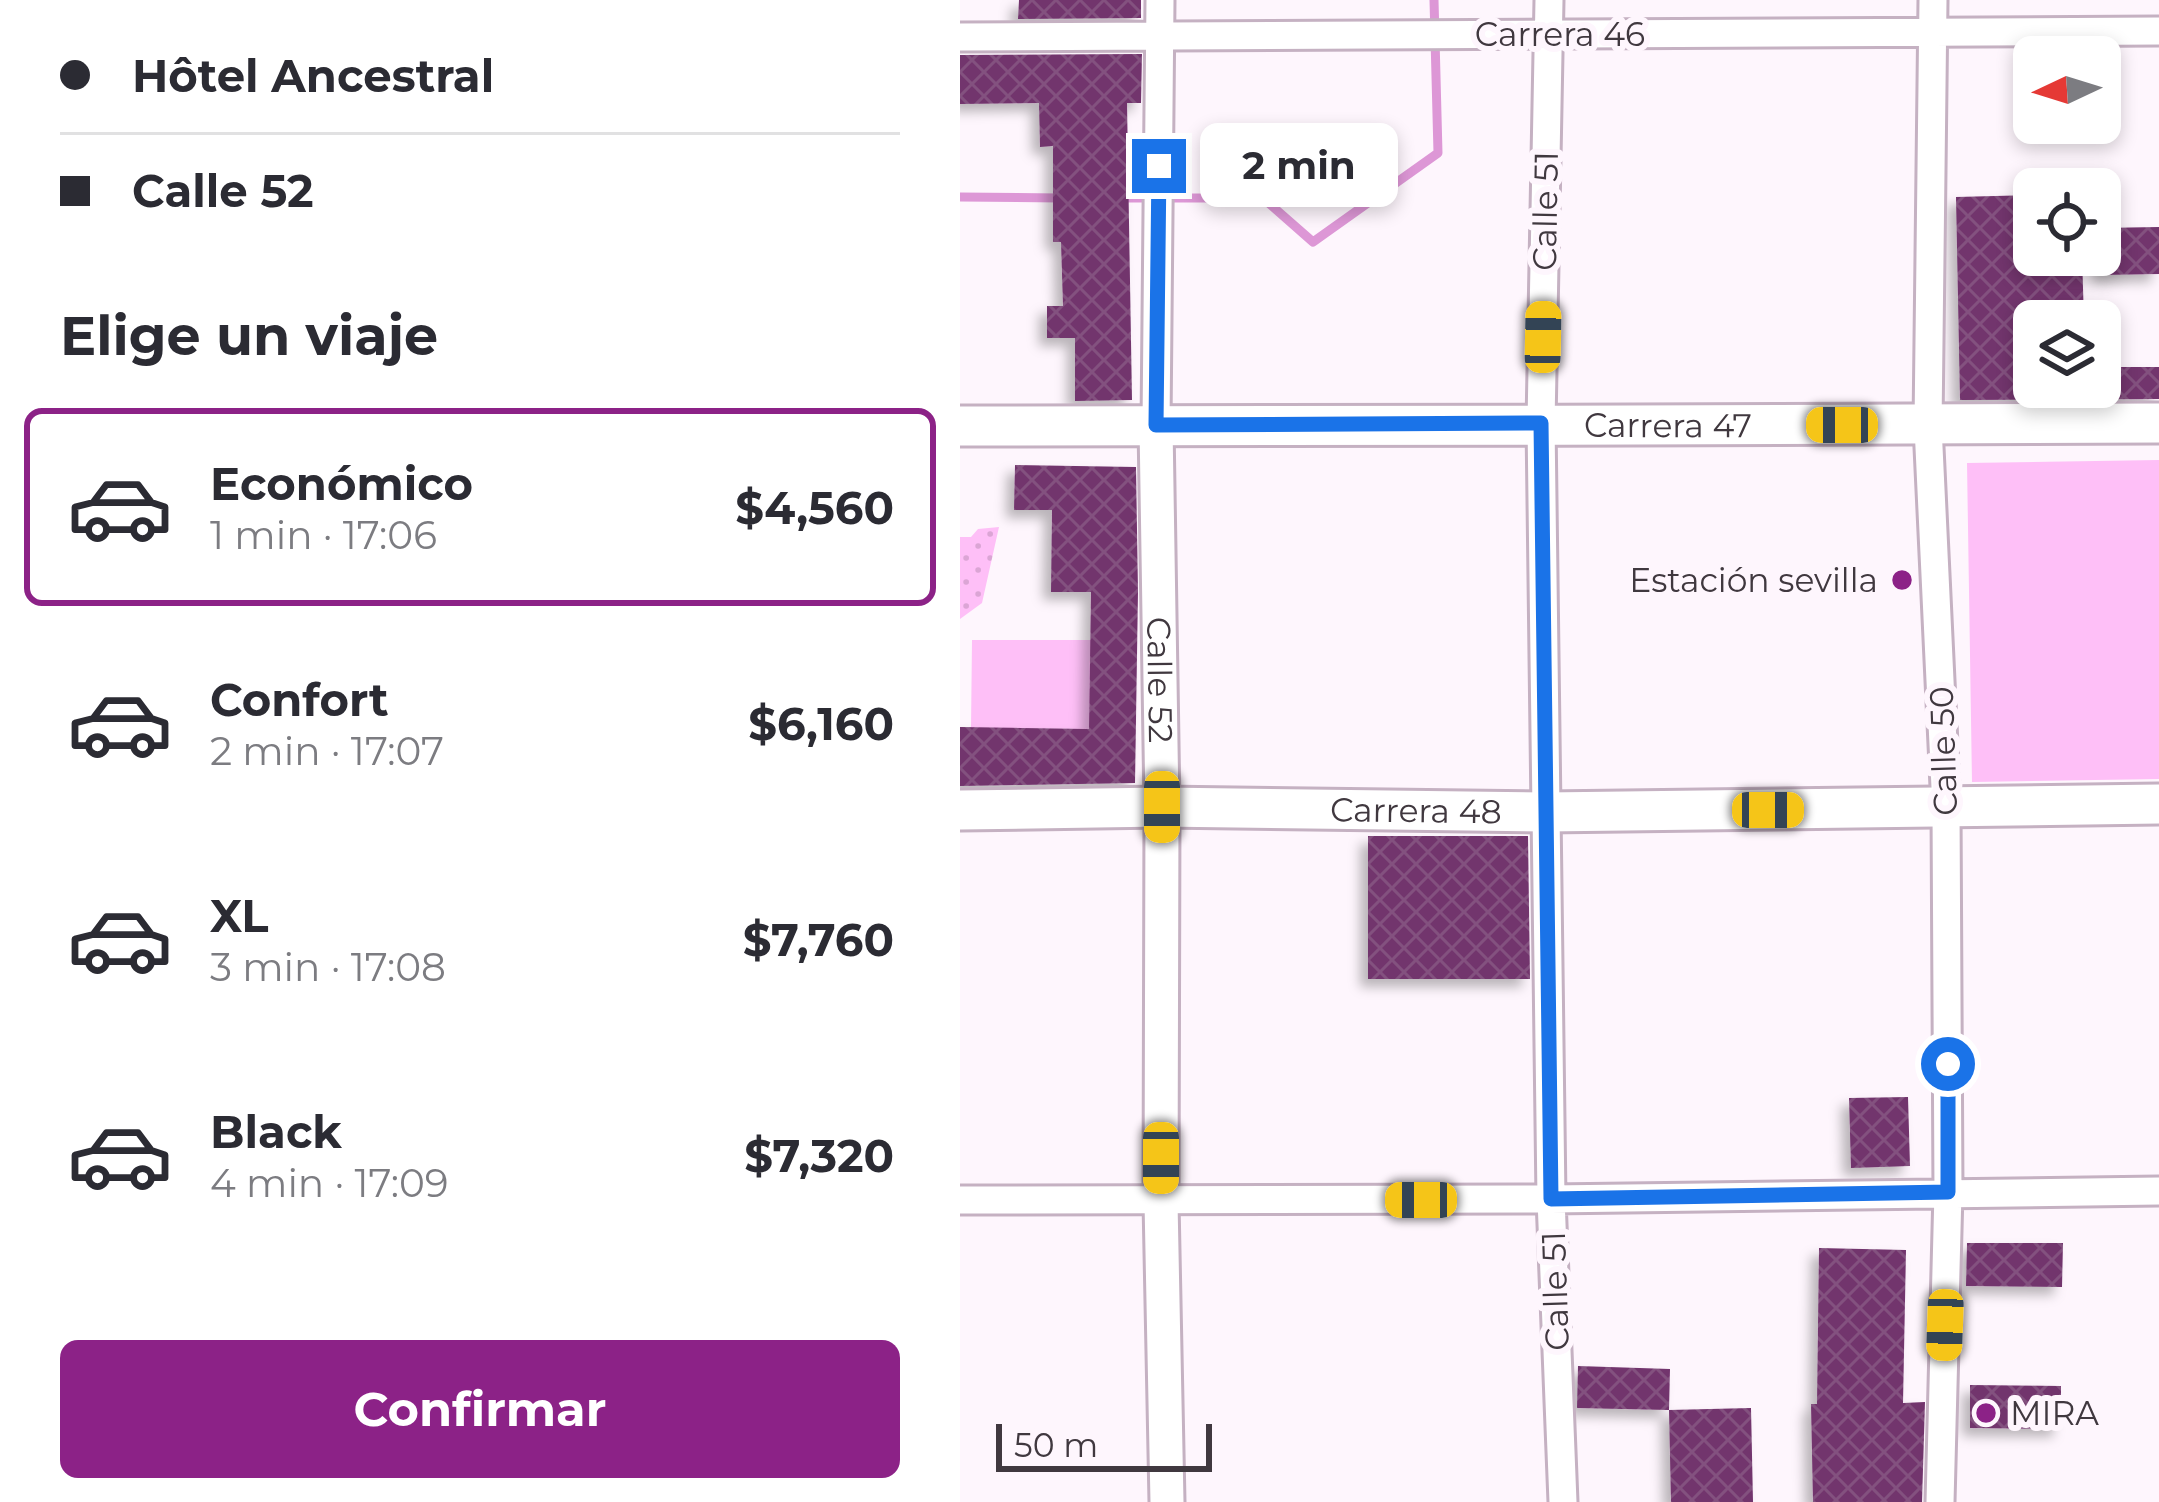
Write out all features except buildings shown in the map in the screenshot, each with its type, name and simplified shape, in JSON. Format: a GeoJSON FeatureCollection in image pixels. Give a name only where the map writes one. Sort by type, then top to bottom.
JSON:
{"type":"FeatureCollection","features":[{"type":"Feature","properties":{"kind":"main road","name":"Carrera 47"},"geometry":{"type":"LineString","coordinates":[[960,426],[2159,423]]}},
{"type":"Feature","properties":{"kind":"main road","name":"Carrera 48"},"geometry":{"type":"LineString","coordinates":[[960,810],[1162,807],[1546,812],[2159,804]]}},
{"type":"Feature","properties":{"kind":"street","name":"Calle 52"},"geometry":{"type":"LineString","coordinates":[[1160,0],[1156,425],[1167,1502]]}},
{"type":"Feature","properties":{"kind":"street","name":"Calle 51"},"geometry":{"type":"LineString","coordinates":[[1549,0],[1541,423],[1551,1199],[1563,1502]]}},
{"type":"Feature","properties":{"kind":"street","name":"Calle 50"},"geometry":{"type":"LineString","coordinates":[[1933,0],[1928,426],[1946,808],[1948,1192],[1940,1502]]}},
{"type":"Feature","properties":{"kind":"street","name":"Carrera 46"},"geometry":{"type":"LineString","coordinates":[[960,38],[2159,31]]}},
{"type":"Feature","properties":{"kind":"street"},"geometry":{"type":"LineString","coordinates":[[960,1201],[2159,1191]]}},
{"type":"Feature","properties":{"kind":"shaded area"},"geometry":{"type":"Polygon","coordinates":[[[2159,460],[2159,779],[1972,782],[1967,463],[2159,460]]]}},
{"type":"Feature","properties":{"kind":"shaded area"},"geometry":{"type":"Polygon","coordinates":[[[999,527],[982,603],[960,619],[960,537],[999,527]]]}},
{"type":"Feature","properties":{"kind":"shaded area"},"geometry":{"type":"Polygon","coordinates":[[[972,640],[1091,640],[1091,729],[971,728],[972,640]]]}},
{"type":"Feature","properties":{"kind":"waterway"},"geometry":{"type":"LineString","coordinates":[[1119,198],[1263,198],[1313,242],[1438,153],[1434,0]]}},
{"type":"Feature","properties":{"kind":"waterway"},"geometry":{"type":"LineString","coordinates":[[960,197],[1060,198]]}},
{"type":"Feature","properties":{"kind":"place","name":"Estación sevilla"},"geometry":{"type":"Point","coordinates":[1902,580]}},
{"type":"Feature","properties":{"kind":"place","name":"MIRA"},"geometry":{"type":"Point","coordinates":[1986,1413]}},
{"type":"Feature","properties":{"kind":"route"},"geometry":{"type":"LineString","coordinates":[[1159,166],[1156,425],[1541,423],[1551,1199],[1948,1192],[1948,1064]]}}]}
